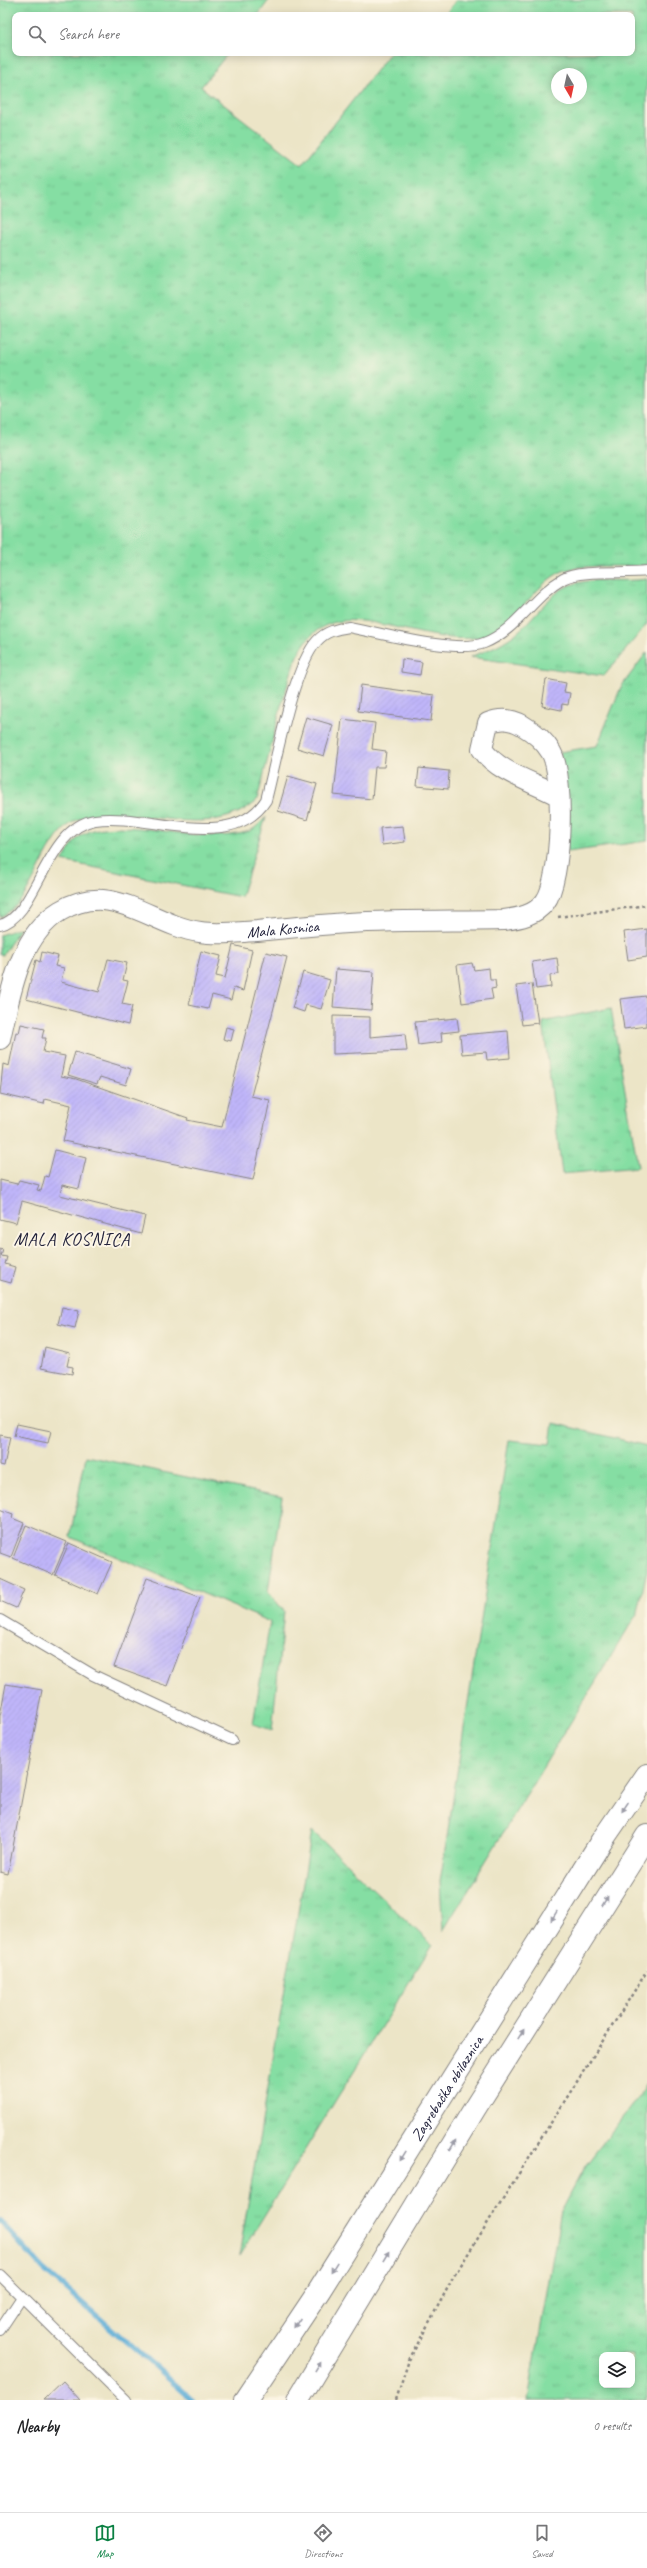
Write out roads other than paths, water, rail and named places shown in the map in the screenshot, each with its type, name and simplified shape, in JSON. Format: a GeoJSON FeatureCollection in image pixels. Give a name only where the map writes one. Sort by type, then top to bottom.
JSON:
{"type":"FeatureCollection","features":[{"type":"Feature","properties":{"kind":"highway","name":"Zagrebačka obilaznica"},"geometry":{"type":"LineString","coordinates":[[246,2400],[319,2291],[597,1848],[647,1775]]}},
{"type":"Feature","properties":{"kind":"highway"},"geometry":{"type":"LineString","coordinates":[[298,2400],[474,2108],[647,1836]]}},
{"type":"Feature","properties":{"kind":"street","name":"Mala Kosnica"},"geometry":{"type":"LineString","coordinates":[[0,1039],[22,958],[32,941],[47,921],[61,911],[92,900],[118,902],[180,927],[215,934],[348,923],[504,920],[523,918],[536,911],[546,901],[555,879],[559,850],[559,796]]}},
{"type":"Feature","properties":{"kind":"lane"},"geometry":{"type":"LineString","coordinates":[[0,925],[18,914],[60,844],[76,829],[94,820],[121,820],[214,828],[248,820],[259,812],[266,800],[302,662],[317,640],[332,629],[349,627],[459,647],[483,644],[511,628],[539,598],[564,578],[587,574],[625,574],[647,571]]}},
{"type":"Feature","properties":{"kind":"lane"},"geometry":{"type":"LineString","coordinates":[[0,1620],[93,1675],[232,1740]]}},
{"type":"Feature","properties":{"kind":"lane"},"geometry":{"type":"LineString","coordinates":[[0,2275],[126,2400]]}},
{"type":"Feature","properties":{"kind":"lane"},"geometry":{"type":"LineString","coordinates":[[0,2330],[22,2297]]}},
{"type":"Feature","properties":{"kind":"waterway"},"geometry":{"type":"LineString","coordinates":[[0,2221],[43,2269],[192,2399]]}},
{"type":"Feature","properties":{"kind":"district","name":"MALA KOSNICA"},"geometry":{"type":"Point","coordinates":[72,1239]}}]}
